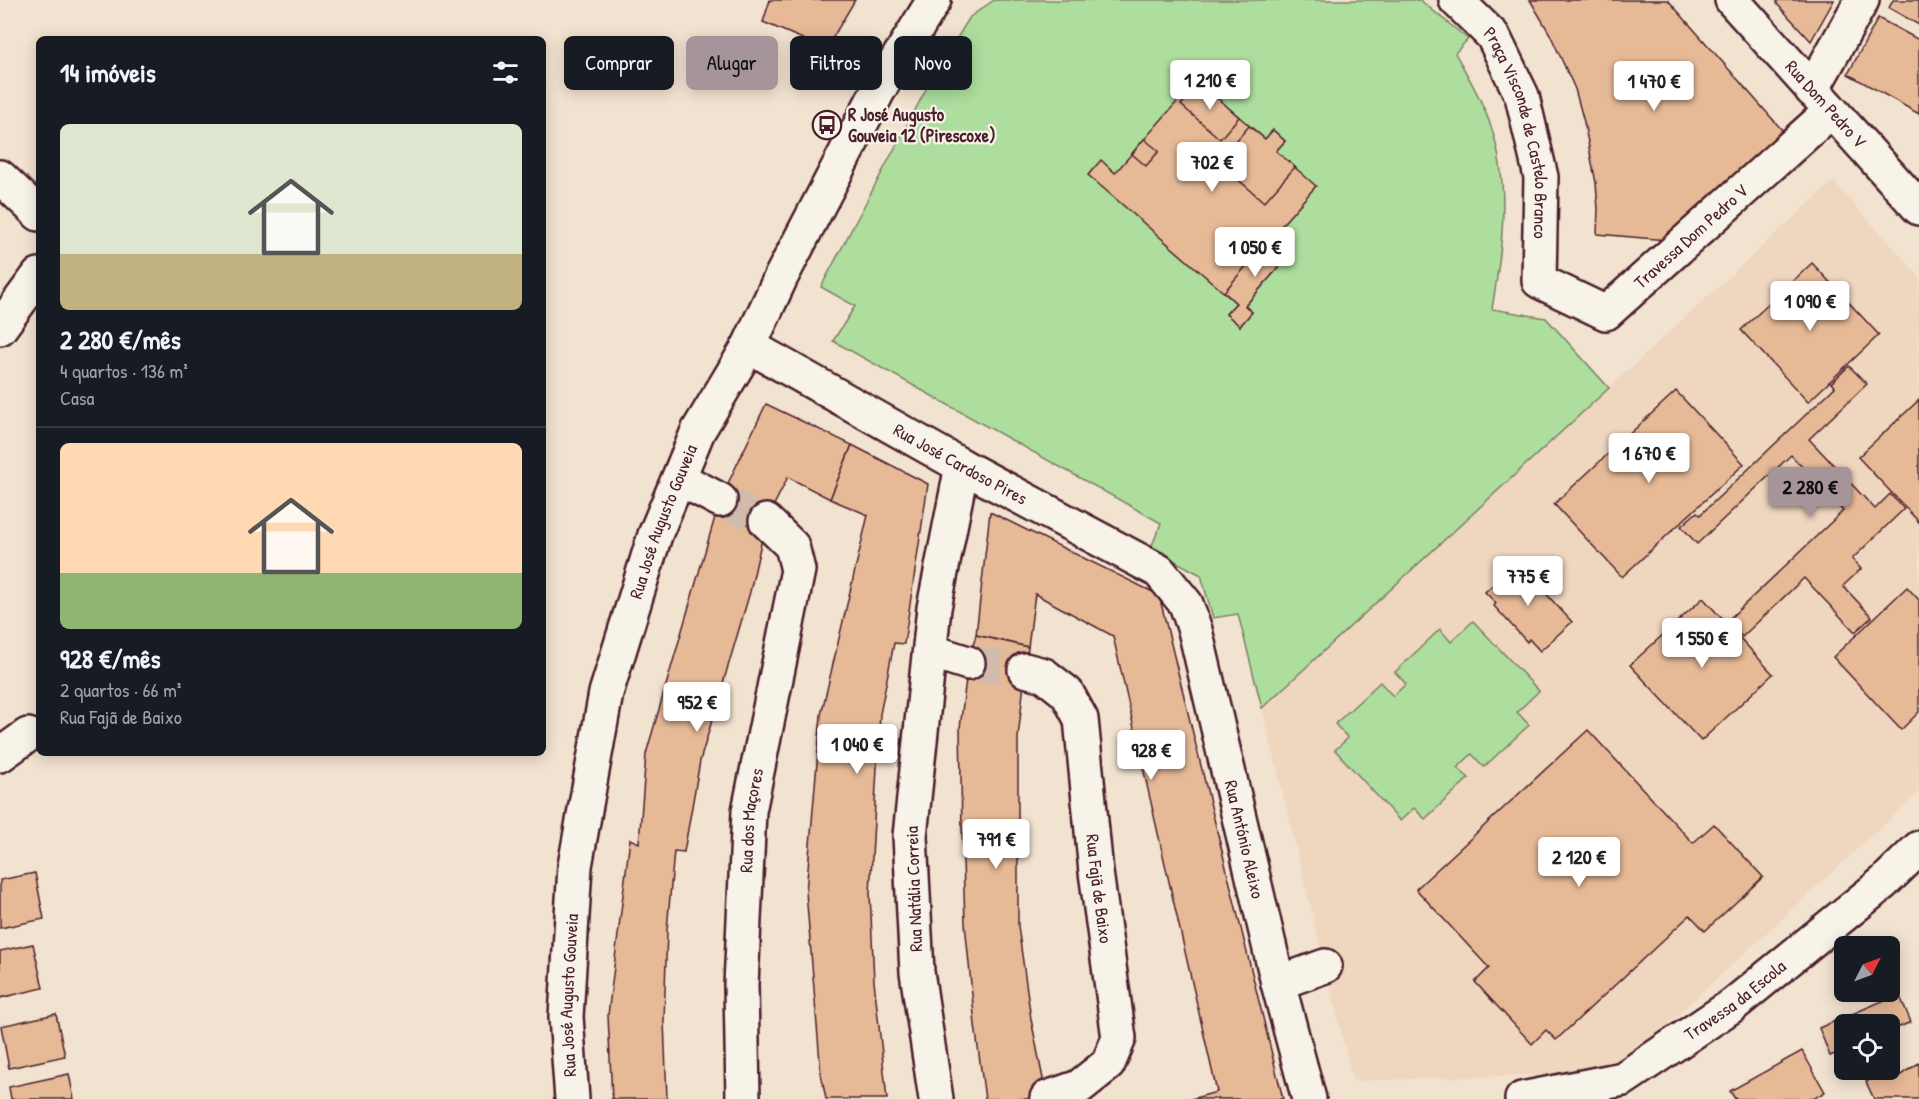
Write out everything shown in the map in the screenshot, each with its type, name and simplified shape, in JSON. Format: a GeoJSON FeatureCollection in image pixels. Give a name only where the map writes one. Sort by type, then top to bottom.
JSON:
{"type":"FeatureCollection","features":[{"type":"Feature","properties":{"kind":"street","name":"Rua José Augusto Gouveia"},"geometry":{"type":"LineString","coordinates":[[572,1099],[566,1017],[575,866],[606,693],[655,535],[699,432],[749,346],[781,277],[878,91],[933,0]]}},
{"type":"Feature","properties":{"kind":"street","name":"Praça Visconde de Castelo Branco"},"geometry":{"type":"LineString","coordinates":[[1456,0],[1493,36],[1522,96],[1540,177],[1539,281]]}},
{"type":"Feature","properties":{"kind":"street","name":"Rua Dom Pedro V"},"geometry":{"type":"LineString","coordinates":[[1732,0],[1919,208]]}},
{"type":"Feature","properties":{"kind":"street"},"geometry":{"type":"LineString","coordinates":[[1821,100],[1862,0]]}},
{"type":"Feature","properties":{"kind":"street","name":"Travessa Dom Pedro V"},"geometry":{"type":"LineString","coordinates":[[1539,281],[1606,313],[1821,100]]}},
{"type":"Feature","properties":{"kind":"street"},"geometry":{"type":"LineString","coordinates":[[0,177],[36,211]]}},
{"type":"Feature","properties":{"kind":"street"},"geometry":{"type":"LineString","coordinates":[[0,328],[36,278]]}},
{"type":"Feature","properties":{"kind":"street","name":"Rua José Cardoso Pires"},"geometry":{"type":"LineString","coordinates":[[749,346],[962,466],[1159,571],[1170,583]]}},
{"type":"Feature","properties":{"kind":"street","name":"Rua Natália Correia"},"geometry":{"type":"LineString","coordinates":[[936,1099],[917,972],[910,836],[934,608],[962,466]]}},
{"type":"Feature","properties":{"kind":"street"},"geometry":{"type":"LineString","coordinates":[[680,479],[720,500]]}},
{"type":"Feature","properties":{"kind":"street","name":"Rua dos Maçores"},"geometry":{"type":"LineString","coordinates":[[743,1099],[741,985],[749,811],[798,570],[792,546],[766,521]]}},
{"type":"Feature","properties":{"kind":"street","name":"Rua António Aleixo"},"geometry":{"type":"LineString","coordinates":[[1170,583],[1186,604],[1195,630],[1278,983],[1309,1099]]}},
{"type":"Feature","properties":{"kind":"street"},"geometry":{"type":"LineString","coordinates":[[930,651],[968,663]]}},
{"type":"Feature","properties":{"kind":"street","name":"Rua Fajã de Baixo"},"geometry":{"type":"LineString","coordinates":[[1025,670],[1044,675],[1067,693],[1081,719],[1096,872],[1119,1038],[1108,1064],[1079,1087],[1047,1098]]}},
{"type":"Feature","properties":{"kind":"street"},"geometry":{"type":"LineString","coordinates":[[0,755],[28,735]]}},
{"type":"Feature","properties":{"kind":"street","name":"Travessa da Escola"},"geometry":{"type":"LineString","coordinates":[[1522,1099],[1623,1079],[1733,1005],[1884,883],[1919,848]]}},
{"type":"Feature","properties":{"kind":"street"},"geometry":{"type":"LineString","coordinates":[[1278,983],[1325,966]]}},
{"type":"Feature","properties":{"kind":"shaded area"},"geometry":{"type":"Polygon","coordinates":[[[1833,181],[1919,276],[1919,792],[1616,1072],[1353,1081],[1262,708],[1833,181]]]}},
{"type":"Feature","properties":{"kind":"green space"},"geometry":{"type":"Polygon","coordinates":[[[994,0],[1420,0],[1468,39],[1455,53],[1484,108],[1497,149],[1501,172],[1503,218],[1492,309],[1546,318],[1609,388],[1262,708],[1238,614],[1213,618],[1201,575],[1151,548],[1161,523],[833,341],[855,306],[821,287],[926,90],[972,90],[972,36],[958,36],[970,17],[994,0]]]}},
{"type":"Feature","properties":{"kind":"green space"},"geometry":{"type":"Polygon","coordinates":[[[1473,621],[1539,691],[1517,712],[1529,725],[1484,767],[1472,754],[1457,768],[1469,778],[1425,819],[1414,808],[1400,821],[1335,750],[1348,738],[1335,724],[1380,682],[1393,696],[1406,684],[1395,672],[1440,629],[1451,642],[1473,621]]]}},
{"type":"Feature","properties":{"kind":"building"},"geometry":{"type":"Polygon","coordinates":[[[770,0],[855,0],[834,36],[796,36],[763,22],[770,0]]]}},
{"type":"Feature","properties":{"kind":"building"},"geometry":{"type":"Polygon","coordinates":[[[1530,0],[1668,0],[1783,131],[1667,240],[1597,234],[1596,183],[1575,89],[1550,34],[1530,0]]]}},
{"type":"Feature","properties":{"kind":"building"},"geometry":{"type":"Polygon","coordinates":[[[1777,0],[1834,0],[1811,41],[1777,4],[1777,0]]]}},
{"type":"Feature","properties":{"kind":"building"},"geometry":{"type":"Polygon","coordinates":[[[1893,0],[1919,0],[1919,25],[1889,8],[1893,0]]]}},
{"type":"Feature","properties":{"kind":"building"},"geometry":{"type":"Polygon","coordinates":[[[1878,18],[1919,40],[1919,114],[1848,74],[1878,18]]]}},
{"type":"Feature","properties":{"kind":"building"},"geometry":{"type":"Polygon","coordinates":[[[1196,80],[1265,139],[1273,130],[1285,141],[1276,151],[1316,186],[1273,235],[1292,252],[1245,306],[1252,312],[1240,326],[1226,314],[1236,303],[1088,175],[1101,160],[1115,173],[1196,80]]]}},
{"type":"Feature","properties":{"kind":"building"},"geometry":{"type":"Polygon","coordinates":[[[1200,83],[1239,117],[1220,139],[1181,105],[1200,83]]]}},
{"type":"Feature","properties":{"kind":"building"},"geometry":{"type":"Polygon","coordinates":[[[1249,126],[1265,139],[1273,130],[1285,141],[1276,151],[1295,167],[1264,202],[1218,162],[1249,126]]]}},
{"type":"Feature","properties":{"kind":"building"},"geometry":{"type":"Polygon","coordinates":[[[1144,139],[1159,151],[1146,166],[1132,154],[1144,139]]]}},
{"type":"Feature","properties":{"kind":"building"},"geometry":{"type":"Polygon","coordinates":[[[1273,235],[1292,252],[1245,306],[1252,312],[1240,326],[1226,314],[1236,303],[1224,292],[1273,235]]]}},
{"type":"Feature","properties":{"kind":"building"},"geometry":{"type":"Polygon","coordinates":[[[1812,263],[1879,335],[1808,402],[1741,330],[1812,263]]]}},
{"type":"Feature","properties":{"kind":"building"},"geometry":{"type":"Polygon","coordinates":[[[1849,366],[1867,384],[1809,439],[1875,509],[1890,494],[1904,509],[1852,559],[1861,569],[1843,586],[1872,617],[1855,632],[1804,578],[1742,637],[1727,621],[1843,511],[1791,455],[1697,544],[1681,526],[1697,512],[1700,515],[1835,387],[1831,383],[1849,366]]]}},
{"type":"Feature","properties":{"kind":"building"},"geometry":{"type":"Polygon","coordinates":[[[1676,391],[1744,464],[1622,577],[1554,504],[1676,391]]]}},
{"type":"Feature","properties":{"kind":"building"},"geometry":{"type":"Polygon","coordinates":[[[1919,400],[1919,522],[1858,457],[1919,400]]]}},
{"type":"Feature","properties":{"kind":"building"},"geometry":{"type":"Polygon","coordinates":[[[766,404],[852,445],[830,499],[788,477],[766,521],[750,592],[700,761],[684,852],[674,851],[667,930],[664,1021],[667,1099],[612,1099],[608,1015],[630,839],[639,843],[646,754],[720,500],[766,404]]]}},
{"type":"Feature","properties":{"kind":"building"},"geometry":{"type":"Polygon","coordinates":[[[852,445],[928,484],[904,644],[894,643],[880,714],[870,893],[874,981],[887,1099],[826,1099],[821,1074],[806,892],[821,715],[868,515],[830,499],[852,445]]]}},
{"type":"Feature","properties":{"kind":"building"},"geometry":{"type":"Polygon","coordinates":[[[990,512],[1159,595],[1283,1099],[1191,1099],[1217,1092],[1113,636],[1035,594],[1028,647],[976,635],[990,512]]]}},
{"type":"Feature","properties":{"kind":"building"},"geometry":{"type":"Polygon","coordinates":[[[1517,562],[1572,622],[1540,651],[1529,639],[1527,642],[1494,606],[1496,603],[1485,592],[1517,562]]]}},
{"type":"Feature","properties":{"kind":"building"},"geometry":{"type":"Polygon","coordinates":[[[1907,587],[1919,600],[1919,712],[1901,730],[1833,657],[1907,587]]]}},
{"type":"Feature","properties":{"kind":"building"},"geometry":{"type":"Polygon","coordinates":[[[1703,598],[1773,674],[1701,741],[1630,665],[1703,598]]]}},
{"type":"Feature","properties":{"kind":"building"},"geometry":{"type":"Polygon","coordinates":[[[976,635],[1028,647],[1018,738],[1018,926],[1031,1019],[1047,1099],[985,1099],[965,923],[960,728],[968,663],[976,635]]]}},
{"type":"Feature","properties":{"kind":"building"},"geometry":{"type":"Polygon","coordinates":[[[1588,730],[1693,843],[1714,824],[1763,877],[1705,931],[1690,915],[1556,1040],[1546,1030],[1532,1044],[1475,982],[1489,968],[1416,889],[1588,730]]]}},
{"type":"Feature","properties":{"kind":"building"},"geometry":{"type":"Polygon","coordinates":[[[35,873],[44,919],[0,928],[0,880],[35,873]]]}},
{"type":"Feature","properties":{"kind":"building"},"geometry":{"type":"Polygon","coordinates":[[[33,944],[43,988],[0,998],[0,951],[33,944]]]}},
{"type":"Feature","properties":{"kind":"building"},"geometry":{"type":"Polygon","coordinates":[[[1900,996],[1911,1022],[1900,1027],[1900,1014],[1852,1014],[1880,1002],[1900,1002],[1900,996]]]}},
{"type":"Feature","properties":{"kind":"building"},"geometry":{"type":"Polygon","coordinates":[[[56,1014],[65,1056],[9,1068],[1,1026],[56,1014]]]}},
{"type":"Feature","properties":{"kind":"building"},"geometry":{"type":"Polygon","coordinates":[[[1834,1022],[1834,1054],[1830,1056],[1819,1028],[1834,1022]]]}},
{"type":"Feature","properties":{"kind":"building"},"geometry":{"type":"Polygon","coordinates":[[[1802,1051],[1825,1092],[1813,1099],[1735,1099],[1730,1091],[1802,1051]]]}},
{"type":"Feature","properties":{"kind":"building"},"geometry":{"type":"Polygon","coordinates":[[[1919,1063],[1919,1099],[1874,1099],[1866,1082],[1869,1080],[1900,1080],[1900,1075],[1919,1063]]]}},
{"type":"Feature","properties":{"kind":"building"},"geometry":{"type":"Polygon","coordinates":[[[69,1074],[74,1099],[11,1099],[9,1087],[69,1074]]]}},
{"type":"Feature","properties":{"kind":"tunnel"},"geometry":{"type":"LineString","coordinates":[[720,500],[766,521]]}},
{"type":"Feature","properties":{"kind":"tunnel"},"geometry":{"type":"LineString","coordinates":[[968,663],[1025,670]]}},
{"type":"Feature","properties":{"kind":"place","name":"R José Augusto Gouveia 12 (Pirescoxe)"},"geometry":{"type":"Point","coordinates":[827,125]}}]}
